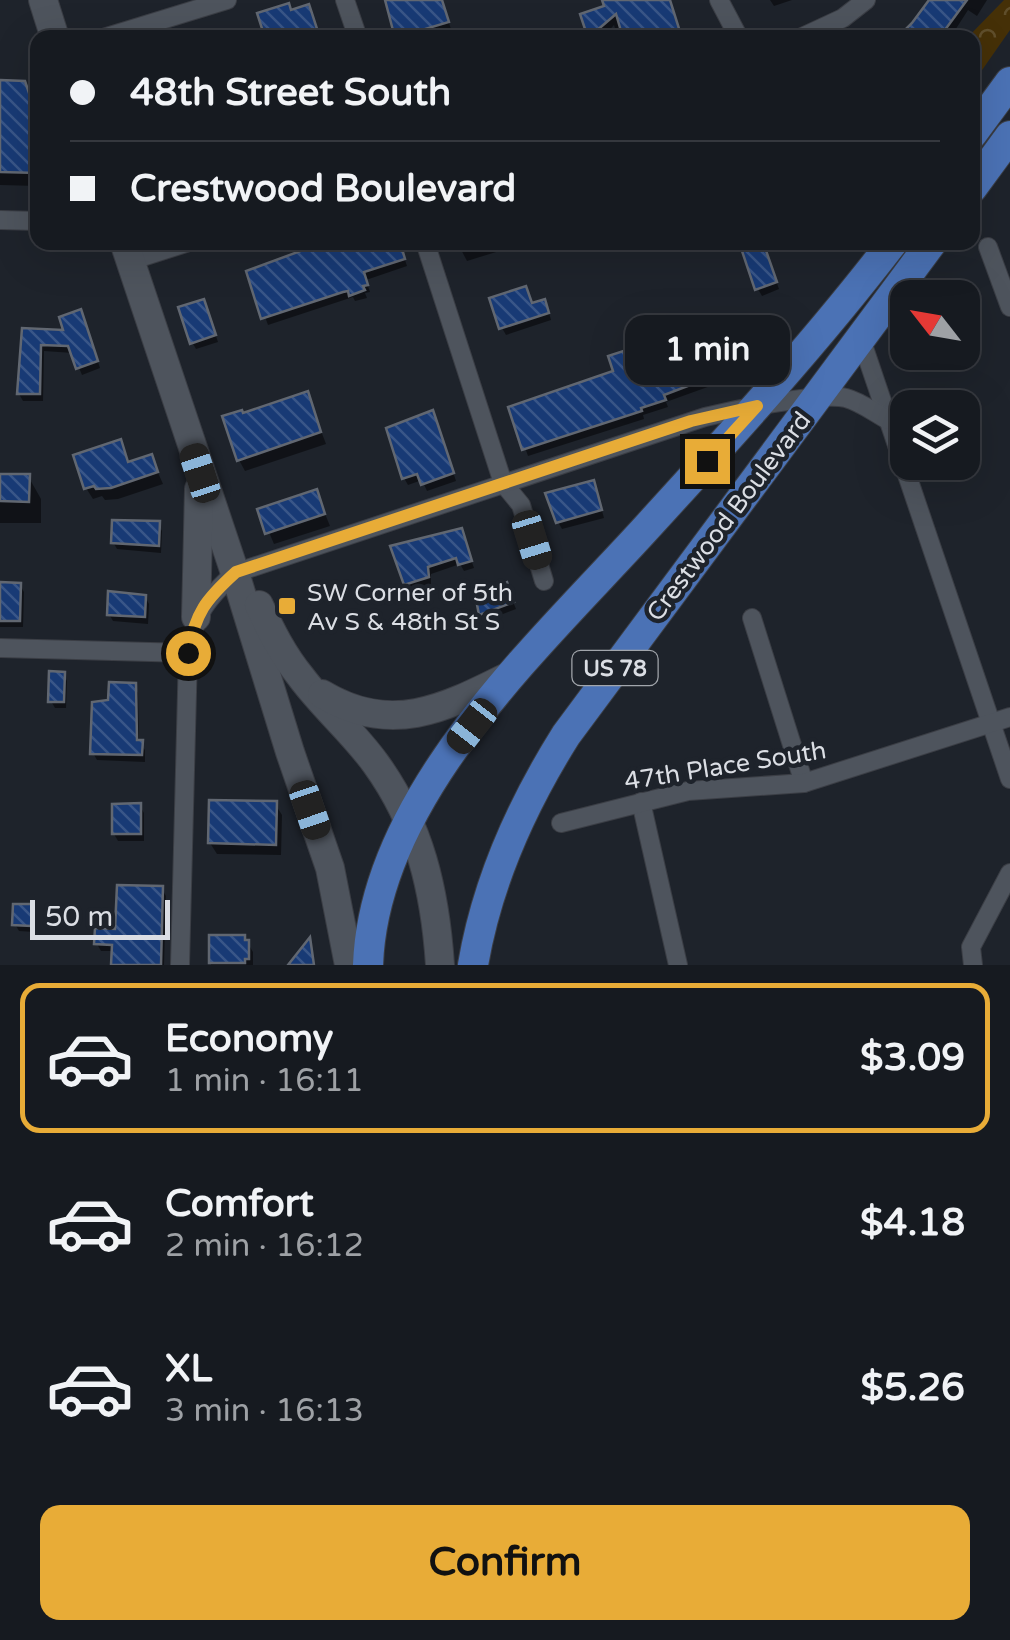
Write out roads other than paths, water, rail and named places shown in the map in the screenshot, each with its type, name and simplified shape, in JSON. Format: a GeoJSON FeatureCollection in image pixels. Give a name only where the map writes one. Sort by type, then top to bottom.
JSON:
{"type":"FeatureCollection","features":[{"type":"Feature","properties":{"kind":"main road"},"geometry":{"type":"LineString","coordinates":[[980,123],[1010,82]]}},
{"type":"Feature","properties":{"kind":"main road"},"geometry":{"type":"LineString","coordinates":[[980,177],[1010,136]]}},
{"type":"Feature","properties":{"kind":"main road","name":"Crestwood Boulevard"},"geometry":{"type":"LineString","coordinates":[[368,965],[380,887],[408,818],[451,753],[516,672],[815,340],[887,250]]}},
{"type":"Feature","properties":{"kind":"main road","name":"Crestwood Boulevard"},"geometry":{"type":"LineString","coordinates":[[473,965],[503,857],[548,764],[586,706],[926,250]]}},
{"type":"Feature","properties":{"kind":"street"},"geometry":{"type":"LineString","coordinates":[[43,0],[52,30]]}},
{"type":"Feature","properties":{"kind":"street"},"geometry":{"type":"LineString","coordinates":[[129,30],[228,0]]}},
{"type":"Feature","properties":{"kind":"street"},"geometry":{"type":"LineString","coordinates":[[345,0],[355,30]]}},
{"type":"Feature","properties":{"kind":"street"},"geometry":{"type":"LineString","coordinates":[[719,0],[734,30]]}},
{"type":"Feature","properties":{"kind":"street"},"geometry":{"type":"LineString","coordinates":[[817,30],[843,18],[866,0]]}},
{"type":"Feature","properties":{"kind":"street"},"geometry":{"type":"LineString","coordinates":[[0,220],[30,221]]}},
{"type":"Feature","properties":{"kind":"street"},"geometry":{"type":"LineString","coordinates":[[988,247],[1010,306]]}},
{"type":"Feature","properties":{"kind":"street"},"geometry":{"type":"LineString","coordinates":[[428,250],[503,483],[520,505],[544,581]]}},
{"type":"Feature","properties":{"kind":"street"},"geometry":{"type":"LineString","coordinates":[[127,252],[330,868],[349,965]]}},
{"type":"Feature","properties":{"kind":"street"},"geometry":{"type":"LineString","coordinates":[[861,339],[1010,779]]}},
{"type":"Feature","properties":{"kind":"street"},"geometry":{"type":"LineString","coordinates":[[196,617],[209,597],[236,577],[691,421],[757,406],[836,396],[851,399],[888,420]]}},
{"type":"Feature","properties":{"kind":"street"},"geometry":{"type":"LineString","coordinates":[[180,965],[188,653],[196,617],[200,473]]}},
{"type":"Feature","properties":{"kind":"street"},"geometry":{"type":"LineString","coordinates":[[236,577],[258,602],[280,648],[302,679],[374,762],[408,818],[426,866],[440,965]]}},
{"type":"Feature","properties":{"kind":"street"},"geometry":{"type":"LineString","coordinates":[[752,618],[804,782]]}},
{"type":"Feature","properties":{"kind":"street"},"geometry":{"type":"LineString","coordinates":[[0,648],[188,653]]}},
{"type":"Feature","properties":{"kind":"street"},"geometry":{"type":"LineString","coordinates":[[302,679],[347,708],[399,717],[441,707],[516,672]]}},
{"type":"Feature","properties":{"kind":"street","name":"47th Place South"},"geometry":{"type":"LineString","coordinates":[[561,822],[688,791],[804,782],[1010,716]]}},
{"type":"Feature","properties":{"kind":"street"},"geometry":{"type":"LineString","coordinates":[[640,802],[678,965]]}},
{"type":"Feature","properties":{"kind":"street"},"geometry":{"type":"LineString","coordinates":[[973,965],[971,947],[1010,873]]}},
{"type":"Feature","properties":{"kind":"place","name":"SW Corner of 5th Av S & 48th St S"},"geometry":{"type":"Point","coordinates":[287,606]}}]}
